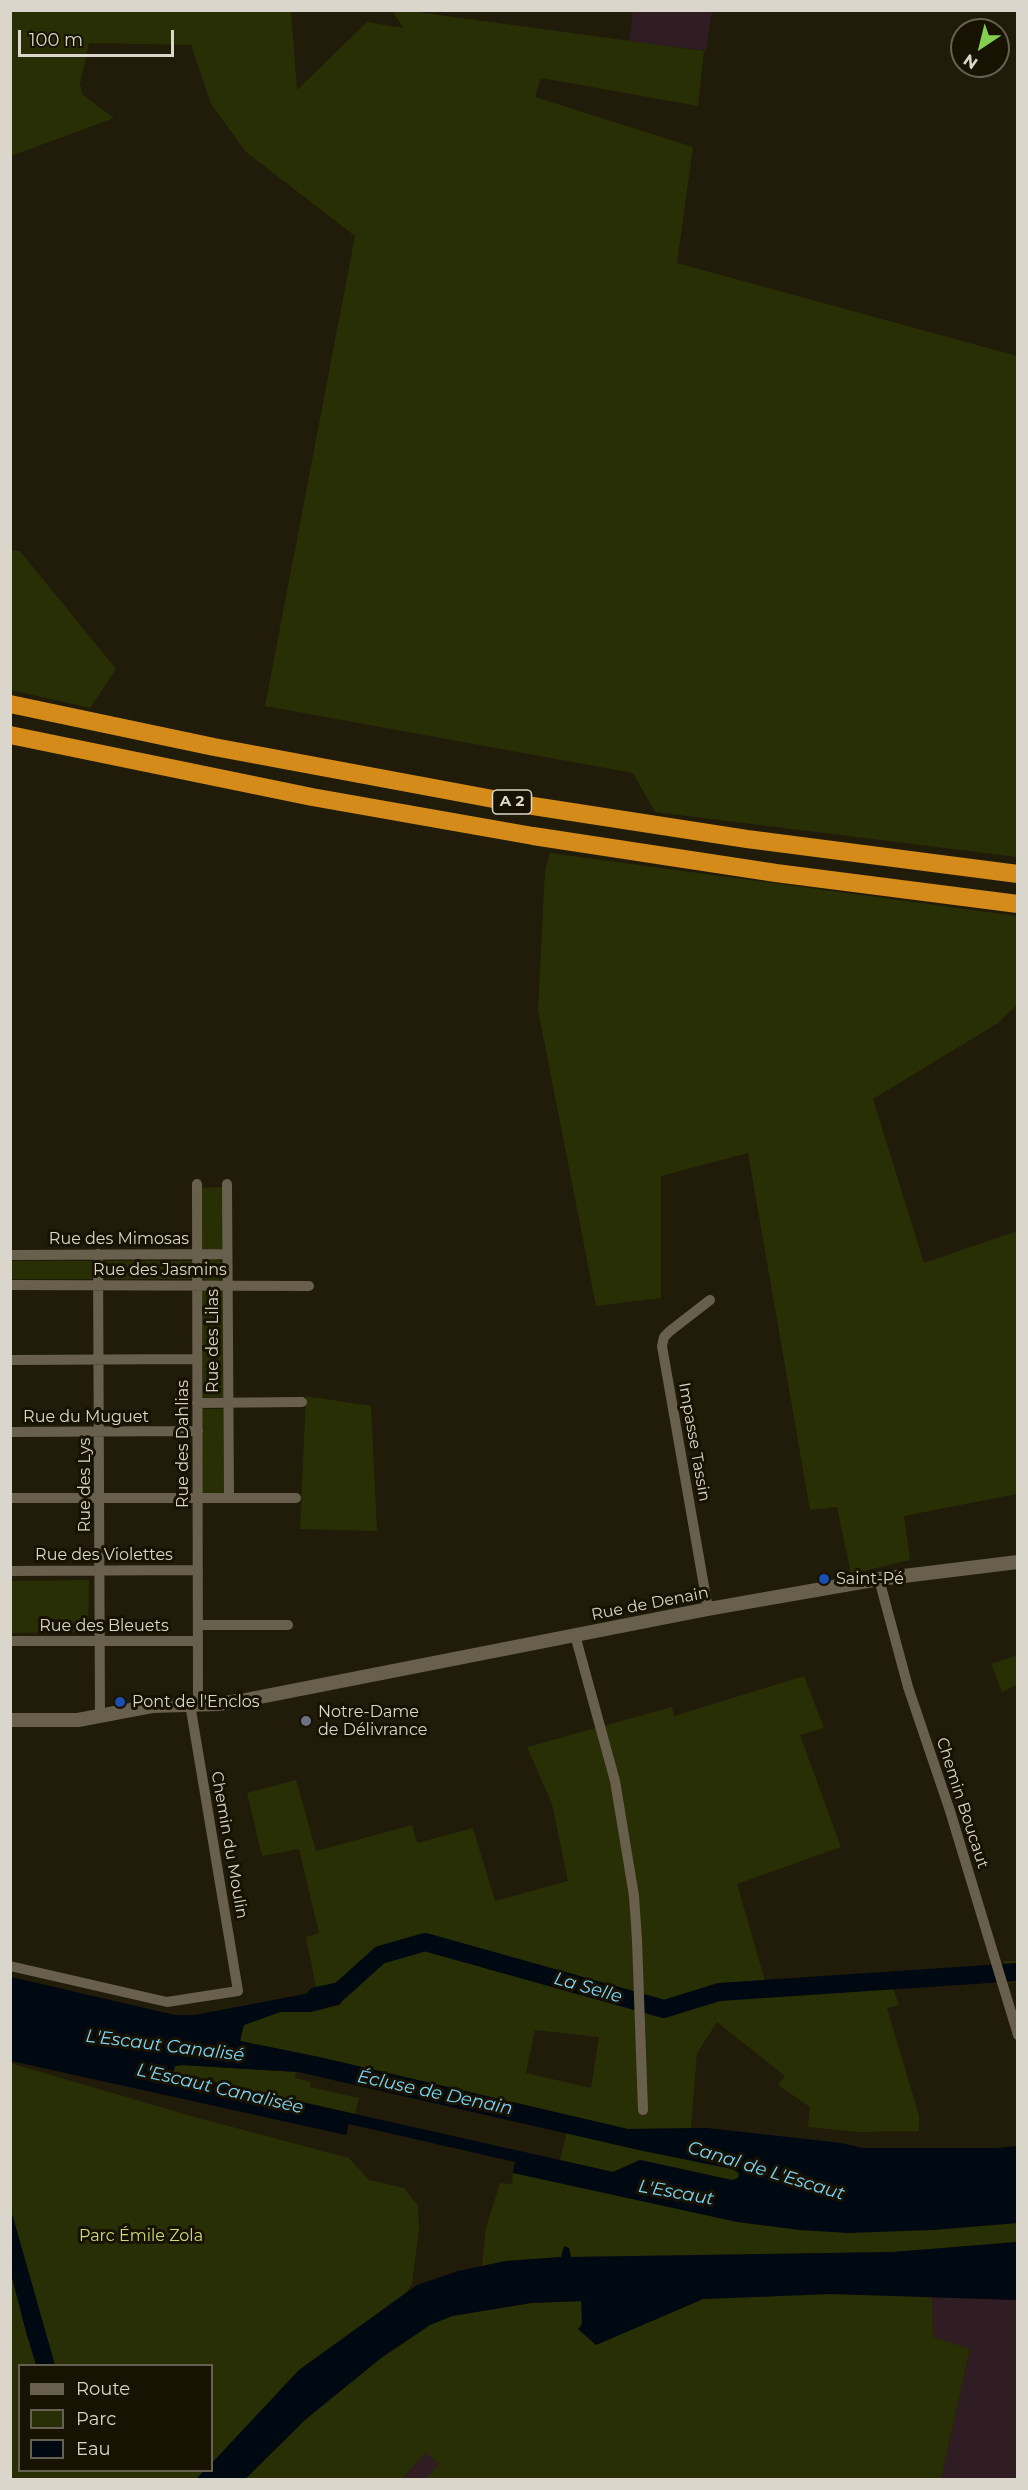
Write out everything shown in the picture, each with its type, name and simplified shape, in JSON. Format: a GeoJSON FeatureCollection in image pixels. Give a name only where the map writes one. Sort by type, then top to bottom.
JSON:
{"type":"FeatureCollection","features":[{"type":"Feature","properties":{"kind":"highway","name":"A 2"},"geometry":{"type":"LineString","coordinates":[[10,704],[214,747],[520,804],[747,839],[1017,874]]}},
{"type":"Feature","properties":{"kind":"highway","name":"A 2"},"geometry":{"type":"LineString","coordinates":[[10,735],[293,793],[543,838],[746,869],[1017,904]]}},
{"type":"Feature","properties":{"kind":"street","name":"Rue des Dahlias"},"geometry":{"type":"LineString","coordinates":[[194,1704],[198,1641],[197,1184]]}},
{"type":"Feature","properties":{"kind":"street","name":"Rue des Lilas"},"geometry":{"type":"LineString","coordinates":[[227,1184],[229,1498]]}},
{"type":"Feature","properties":{"kind":"street","name":"Rue des Lys"},"geometry":{"type":"LineString","coordinates":[[98,1254],[100,1716]]}},
{"type":"Feature","properties":{"kind":"street","name":"Rue des Mimosas"},"geometry":{"type":"LineString","coordinates":[[10,1255],[227,1254]]}},
{"type":"Feature","properties":{"kind":"street","name":"Rue des Jasmins"},"geometry":{"type":"LineString","coordinates":[[10,1285],[309,1286]]}},
{"type":"Feature","properties":{"kind":"street","name":"Impasse Tassin"},"geometry":{"type":"LineString","coordinates":[[708,1609],[662,1346],[664,1337],[670,1331],[710,1300]]}},
{"type":"Feature","properties":{"kind":"street"},"geometry":{"type":"LineString","coordinates":[[10,1360],[197,1359]]}},
{"type":"Feature","properties":{"kind":"street"},"geometry":{"type":"LineString","coordinates":[[197,1403],[302,1402]]}},
{"type":"Feature","properties":{"kind":"street","name":"Rue du Muguet"},"geometry":{"type":"LineString","coordinates":[[10,1432],[198,1431]]}},
{"type":"Feature","properties":{"kind":"street"},"geometry":{"type":"LineString","coordinates":[[10,1498],[296,1498]]}},
{"type":"Feature","properties":{"kind":"street","name":"Rue de Denain"},"geometry":{"type":"LineString","coordinates":[[10,1720],[60,1721],[144,1707],[234,1702],[708,1609],[879,1579],[1017,1563]]}},
{"type":"Feature","properties":{"kind":"street","name":"Rue des Violettes"},"geometry":{"type":"LineString","coordinates":[[10,1571],[198,1570]]}},
{"type":"Feature","properties":{"kind":"street","name":"Chemin Boucaut"},"geometry":{"type":"LineString","coordinates":[[879,1579],[905,1677],[951,1811],[1017,2035]]}},
{"type":"Feature","properties":{"kind":"street"},"geometry":{"type":"LineString","coordinates":[[198,1624],[288,1625]]}},
{"type":"Feature","properties":{"kind":"street"},"geometry":{"type":"LineString","coordinates":[[575,1635],[618,1793],[635,1908],[643,2110]]}},
{"type":"Feature","properties":{"kind":"street","name":"Rue des Bleuets"},"geometry":{"type":"LineString","coordinates":[[10,1641],[198,1641]]}},
{"type":"Feature","properties":{"kind":"street","name":"Chemin du Moulin"},"geometry":{"type":"LineString","coordinates":[[10,1966],[167,2002],[238,1990],[194,1704]]}},
{"type":"Feature","properties":{"kind":"shaded area"},"geometry":{"type":"Polygon","coordinates":[[[633,11],[712,11],[706,51],[629,41],[633,11]]]}},
{"type":"Feature","properties":{"kind":"shaded area"},"geometry":{"type":"Polygon","coordinates":[[[932,2297],[1017,2300],[1017,2479],[941,2479],[970,2350],[933,2337],[932,2297]]]}},
{"type":"Feature","properties":{"kind":"shaded area"},"geometry":{"type":"Polygon","coordinates":[[[426,2451],[455,2479],[402,2480],[426,2451]]]}},
{"type":"Feature","properties":{"kind":"green space"},"geometry":{"type":"Polygon","coordinates":[[[11,10],[291,11],[297,90],[367,22],[403,28],[393,11],[410,11],[704,51],[698,106],[541,78],[535,97],[693,147],[677,263],[1017,356],[1017,857],[655,812],[633,773],[265,706],[355,236],[246,152],[211,104],[191,45],[89,43],[80,84],[82,94],[114,118],[11,156],[11,10]]]}},
{"type":"Feature","properties":{"kind":"green space"},"geometry":{"type":"Polygon","coordinates":[[[11,550],[20,551],[116,669],[90,708],[11,690],[11,550]]]}},
{"type":"Feature","properties":{"kind":"green space"},"geometry":{"type":"Polygon","coordinates":[[[550,853],[1017,916],[1017,1005],[998,1023],[873,1099],[924,1263],[1017,1231],[1017,1494],[904,1516],[910,1560],[851,1574],[837,1507],[810,1510],[748,1153],[661,1176],[661,1298],[596,1306],[538,1010],[545,871],[550,853]]]}},
{"type":"Feature","properties":{"kind":"green space"},"geometry":{"type":"Polygon","coordinates":[[[223,1187],[224,1249],[202,1250],[200,1188],[223,1187]]]}},
{"type":"Feature","properties":{"kind":"green space"},"geometry":{"type":"Polygon","coordinates":[[[212,1258],[220,1262],[224,1270],[220,1278],[212,1282],[204,1278],[200,1270],[204,1262],[212,1258]]]}},
{"type":"Feature","properties":{"kind":"green space"},"geometry":{"type":"Polygon","coordinates":[[[10,1261],[92,1261],[92,1279],[11,1279],[10,1261]]]}},
{"type":"Feature","properties":{"kind":"green space"},"geometry":{"type":"Polygon","coordinates":[[[107,1261],[193,1261],[193,1279],[107,1279],[107,1261]]]}},
{"type":"Feature","properties":{"kind":"green space"},"geometry":{"type":"Polygon","coordinates":[[[202,1290],[223,1290],[224,1397],[203,1397],[202,1290]]]}},
{"type":"Feature","properties":{"kind":"green space"},"geometry":{"type":"Polygon","coordinates":[[[306,1396],[371,1406],[377,1531],[300,1529],[306,1396]]]}},
{"type":"Feature","properties":{"kind":"green space"},"geometry":{"type":"Polygon","coordinates":[[[202,1409],[223,1409],[224,1493],[202,1493],[202,1409]]]}},
{"type":"Feature","properties":{"kind":"green space"},"geometry":{"type":"Polygon","coordinates":[[[89,1580],[88,1632],[11,1633],[11,1581],[89,1580]]]}},
{"type":"Feature","properties":{"kind":"green space"},"geometry":{"type":"Polygon","coordinates":[[[1017,1655],[1017,1685],[1002,1692],[991,1664],[1017,1655]]]}},
{"type":"Feature","properties":{"kind":"green space"},"geometry":{"type":"Polygon","coordinates":[[[804,1676],[824,1728],[800,1735],[841,1847],[737,1884],[766,1984],[888,1974],[899,2005],[887,2008],[919,2116],[919,2131],[858,2132],[808,2127],[810,2107],[778,2085],[785,2076],[717,2022],[697,2053],[691,2128],[628,2129],[319,2057],[240,2041],[244,2025],[280,2012],[311,2012],[340,2005],[347,1994],[336,1988],[317,1993],[306,1937],[319,1933],[299,1849],[262,1856],[247,1793],[296,1780],[316,1851],[412,1825],[417,1843],[473,1828],[495,1901],[568,1881],[552,1804],[527,1747],[672,1707],[674,1716],[804,1676]],[[535,2030],[526,2073],[591,2088],[599,2037],[535,2030]]]}},
{"type":"Feature","properties":{"kind":"green space"},"geometry":{"type":"Polygon","coordinates":[[[1004,1961],[1017,1961],[1017,1982],[1007,1983],[1004,1961]]]}},
{"type":"Feature","properties":{"kind":"green space","name":"Parc Émile Zola"},"geometry":{"type":"Polygon","coordinates":[[[10,2063],[191,2116],[349,2158],[369,2180],[404,2188],[418,2206],[419,2228],[412,2284],[407,2292],[299,2370],[213,2462],[213,2364],[18,2364],[18,2472],[203,2472],[196,2480],[11,2479],[10,2063]]]}},
{"type":"Feature","properties":{"kind":"green space"},"geometry":{"type":"Polygon","coordinates":[[[176,2066],[296,2072],[295,2078],[311,2082],[310,2087],[359,2098],[355,2114],[172,2073],[176,2066]]]}},
{"type":"Feature","properties":{"kind":"green space"},"geometry":{"type":"Polygon","coordinates":[[[567,2132],[733,2169],[739,2173],[738,2178],[732,2180],[640,2160],[613,2172],[560,2160],[567,2132]]]}},
{"type":"Feature","properties":{"kind":"green space"},"geometry":{"type":"Polygon","coordinates":[[[513,2173],[932,2230],[1017,2223],[1017,2242],[893,2252],[571,2257],[569,2249],[564,2247],[561,2257],[506,2261],[482,2266],[486,2228],[500,2183],[512,2184],[513,2173]]]}},
{"type":"Feature","properties":{"kind":"green space"},"geometry":{"type":"Polygon","coordinates":[[[831,2294],[932,2297],[933,2337],[970,2349],[941,2479],[426,2479],[439,2464],[426,2452],[402,2479],[245,2480],[306,2419],[381,2358],[430,2325],[452,2316],[531,2303],[582,2301],[582,2324],[596,2345],[703,2299],[831,2294]]]}},
{"type":"Feature","properties":{"kind":"water"},"geometry":{"type":"Polygon","coordinates":[[[11,1977],[175,2015],[195,2015],[336,1988],[347,1994],[340,2004],[311,2012],[280,2012],[244,2025],[240,2041],[319,2057],[628,2129],[707,2128],[841,2143],[862,2148],[1017,2146],[1017,2223],[932,2230],[848,2233],[737,2222],[513,2173],[515,2162],[349,2124],[346,2135],[11,2061],[11,1977]],[[181,2065],[175,2066],[173,2073],[613,2172],[640,2160],[732,2180],[738,2178],[739,2173],[732,2169],[643,2151],[298,2072],[181,2065]]]}},
{"type":"Feature","properties":{"kind":"water"},"geometry":{"type":"Polygon","coordinates":[[[10,2209],[55,2364],[36,2364],[11,2274],[10,2209]]]}},
{"type":"Feature","properties":{"kind":"water"},"geometry":{"type":"Polygon","coordinates":[[[1017,2242],[1017,2300],[831,2294],[703,2299],[596,2345],[578,2329],[582,2324],[581,2301],[531,2303],[452,2316],[430,2325],[381,2358],[306,2419],[245,2479],[196,2479],[203,2472],[213,2472],[213,2462],[299,2370],[417,2285],[458,2271],[506,2261],[561,2257],[564,2246],[569,2248],[571,2257],[893,2252],[1017,2242]]]}},
{"type":"Feature","properties":{"kind":"waterway","name":"La Selle"},"geometry":{"type":"LineString","coordinates":[[316,1996],[340,1991],[380,1955],[425,1942],[664,2009],[719,1992],[1018,1972]]}},
{"type":"Feature","properties":{"kind":"place","name":"Saint-Pé"},"geometry":{"type":"Point","coordinates":[824,1579]}},
{"type":"Feature","properties":{"kind":"place","name":"Pont de l'Enclos"},"geometry":{"type":"Point","coordinates":[120,1702]}},
{"type":"Feature","properties":{"kind":"place","name":"Notre-Dame de Délivrance"},"geometry":{"type":"Point","coordinates":[306,1721]}},
{"type":"Feature","properties":{"kind":"water label","name":"L'Escaut Canalisé"},"geometry":{"type":"Point","coordinates":[165,2046]}},
{"type":"Feature","properties":{"kind":"water label","name":"L'Escaut Canalisée"},"geometry":{"type":"Point","coordinates":[220,2089]}},
{"type":"Feature","properties":{"kind":"water label","name":"Écluse de Denain"},"geometry":{"type":"Point","coordinates":[435,2093]}},
{"type":"Feature","properties":{"kind":"water label","name":"Canal de L'Escaut"},"geometry":{"type":"Point","coordinates":[766,2171]}},
{"type":"Feature","properties":{"kind":"water label","name":"L'Escaut"},"geometry":{"type":"Point","coordinates":[676,2193]}}]}
